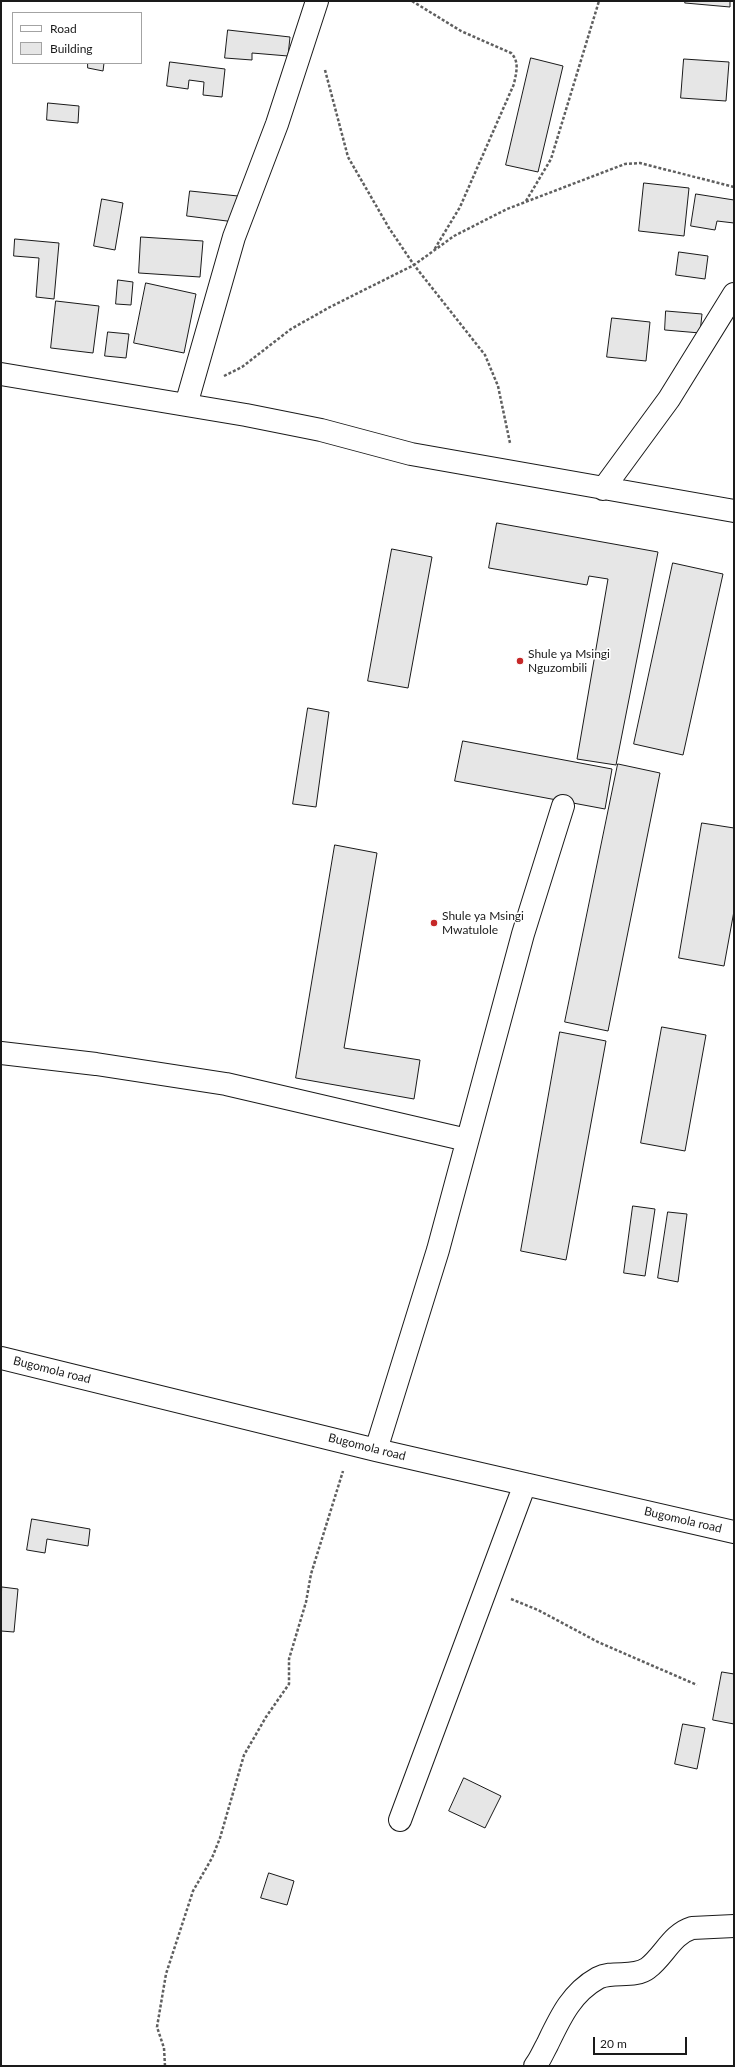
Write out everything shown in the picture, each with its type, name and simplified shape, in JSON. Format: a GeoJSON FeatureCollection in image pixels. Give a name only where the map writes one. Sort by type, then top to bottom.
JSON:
{"type":"FeatureCollection","features":[{"type":"Feature","properties":{"kind":"street"},"geometry":{"type":"LineString","coordinates":[[187,399],[234,238],[277,124],[317,1]]}},
{"type":"Feature","properties":{"kind":"street"},"geometry":{"type":"LineString","coordinates":[[603,489],[669,399],[734,294]]}},
{"type":"Feature","properties":{"kind":"street"},"geometry":{"type":"LineString","coordinates":[[1,374],[187,399],[321,430],[411,454],[734,511]]}},
{"type":"Feature","properties":{"kind":"street"},"geometry":{"type":"LineString","coordinates":[[376,1450],[438,1250],[523,934],[563,806]]}},
{"type":"Feature","properties":{"kind":"street"},"geometry":{"type":"LineString","coordinates":[[1,1053],[96,1064],[226,1084],[467,1140]]}},
{"type":"Feature","properties":{"kind":"street","name":"Bugomola road"},"geometry":{"type":"LineString","coordinates":[[1,1358],[376,1450],[734,1532]]}},
{"type":"Feature","properties":{"kind":"street"},"geometry":{"type":"LineString","coordinates":[[400,1820],[526,1484]]}},
{"type":"Feature","properties":{"kind":"street"},"geometry":{"type":"LineString","coordinates":[[535,2066],[571,1999],[581,1989],[598,1978],[608,1974],[634,1973],[647,1969],[659,1958],[675,1937],[686,1930],[734,1926]]}},
{"type":"Feature","properties":{"kind":"path"},"geometry":{"type":"LineString","coordinates":[[412,1],[461,31],[511,53],[516,58],[517,64],[514,84],[460,207],[433,252]]}},
{"type":"Feature","properties":{"kind":"path"},"geometry":{"type":"LineString","coordinates":[[526,202],[550,159],[599,1]]}},
{"type":"Feature","properties":{"kind":"path"},"geometry":{"type":"LineString","coordinates":[[323,65],[348,157],[414,265],[485,355],[498,386],[509,429],[514,472]]}},
{"type":"Feature","properties":{"kind":"path"},"geometry":{"type":"LineString","coordinates":[[187,399],[242,367],[291,330],[330,307],[414,265],[454,236],[526,202],[594,175],[632,162],[675,171],[734,187]]}},
{"type":"Feature","properties":{"kind":"path"},"geometry":{"type":"LineString","coordinates":[[165,2066],[164,2048],[157,2027],[166,1974],[193,1891],[212,1858],[220,1838],[244,1755],[266,1717],[289,1684],[288,1659],[306,1602],[311,1574],[351,1443]]}},
{"type":"Feature","properties":{"kind":"path"},"geometry":{"type":"LineString","coordinates":[[487,1589],[538,1610],[598,1642],[697,1685]]}},
{"type":"Feature","properties":{"kind":"building"},"geometry":{"type":"Polygon","coordinates":[[[686,1],[730,1],[730,7],[685,3],[686,1]]]}},
{"type":"Feature","properties":{"kind":"building"},"geometry":{"type":"Polygon","coordinates":[[[228,30],[290,37],[288,56],[252,53],[252,60],[225,58],[228,30]]]}},
{"type":"Feature","properties":{"kind":"building"},"geometry":{"type":"Polygon","coordinates":[[[531,58],[563,66],[538,172],[506,165],[531,58]]]}},
{"type":"Feature","properties":{"kind":"building"},"geometry":{"type":"Polygon","coordinates":[[[684,59],[729,62],[726,101],[681,98],[684,59]]]}},
{"type":"Feature","properties":{"kind":"building"},"geometry":{"type":"Polygon","coordinates":[[[170,62],[225,69],[222,97],[203,95],[204,82],[189,80],[188,89],[167,86],[170,62]]]}},
{"type":"Feature","properties":{"kind":"building"},"geometry":{"type":"Polygon","coordinates":[[[88,64],[104,64],[103,71],[88,68],[88,64]]]}},
{"type":"Feature","properties":{"kind":"building"},"geometry":{"type":"Polygon","coordinates":[[[48,103],[79,106],[78,123],[47,120],[48,103]]]}},
{"type":"Feature","properties":{"kind":"building"},"geometry":{"type":"Polygon","coordinates":[[[644,183],[689,188],[684,236],[639,231],[644,183]]]}},
{"type":"Feature","properties":{"kind":"building"},"geometry":{"type":"Polygon","coordinates":[[[190,191],[238,196],[235,222],[187,216],[190,191]]]}},
{"type":"Feature","properties":{"kind":"building"},"geometry":{"type":"Polygon","coordinates":[[[696,194],[734,200],[734,223],[717,221],[715,230],[691,226],[696,194]]]}},
{"type":"Feature","properties":{"kind":"building"},"geometry":{"type":"Polygon","coordinates":[[[102,199],[123,203],[115,250],[94,246],[102,199]]]}},
{"type":"Feature","properties":{"kind":"building"},"geometry":{"type":"Polygon","coordinates":[[[141,237],[203,241],[200,277],[139,273],[141,237]]]}},
{"type":"Feature","properties":{"kind":"building"},"geometry":{"type":"Polygon","coordinates":[[[15,239],[59,243],[54,299],[36,297],[39,258],[14,256],[15,239]]]}},
{"type":"Feature","properties":{"kind":"building"},"geometry":{"type":"Polygon","coordinates":[[[679,252],[708,256],[705,279],[676,275],[679,252]]]}},
{"type":"Feature","properties":{"kind":"building"},"geometry":{"type":"Polygon","coordinates":[[[118,280],[133,282],[131,305],[116,304],[118,280]]]}},
{"type":"Feature","properties":{"kind":"building"},"geometry":{"type":"Polygon","coordinates":[[[146,283],[196,294],[184,353],[134,343],[146,283]]]}},
{"type":"Feature","properties":{"kind":"building"},"geometry":{"type":"Polygon","coordinates":[[[56,301],[99,306],[93,353],[51,348],[56,301]]]}},
{"type":"Feature","properties":{"kind":"building"},"geometry":{"type":"Polygon","coordinates":[[[666,311],[702,314],[700,333],[665,330],[666,311]]]}},
{"type":"Feature","properties":{"kind":"building"},"geometry":{"type":"Polygon","coordinates":[[[612,318],[650,322],[646,361],[607,357],[612,318]]]}},
{"type":"Feature","properties":{"kind":"building"},"geometry":{"type":"Polygon","coordinates":[[[108,332],[129,334],[126,358],[105,356],[108,332]]]}},
{"type":"Feature","properties":{"kind":"building"},"geometry":{"type":"Polygon","coordinates":[[[497,523],[658,552],[616,765],[577,759],[608,579],[589,576],[587,585],[489,568],[497,523]]]}},
{"type":"Feature","properties":{"kind":"building"},"geometry":{"type":"Polygon","coordinates":[[[392,549],[432,557],[408,688],[368,681],[392,549]]]}},
{"type":"Feature","properties":{"kind":"building"},"geometry":{"type":"Polygon","coordinates":[[[673,563],[723,574],[683,755],[634,744],[673,563]]]}},
{"type":"Feature","properties":{"kind":"building"},"geometry":{"type":"Polygon","coordinates":[[[308,708],[329,712],[316,807],[293,804],[308,708]]]}},
{"type":"Feature","properties":{"kind":"building"},"geometry":{"type":"Polygon","coordinates":[[[463,741],[612,769],[605,809],[455,781],[463,741]]]}},
{"type":"Feature","properties":{"kind":"building"},"geometry":{"type":"Polygon","coordinates":[[[618,764],[660,773],[608,1031],[565,1022],[618,764]]]}},
{"type":"Feature","properties":{"kind":"building"},"geometry":{"type":"Polygon","coordinates":[[[702,823],[734,828],[734,911],[724,966],[679,958],[702,823]]]}},
{"type":"Feature","properties":{"kind":"building"},"geometry":{"type":"Polygon","coordinates":[[[335,845],[377,853],[344,1048],[420,1060],[414,1099],[296,1078],[335,845]]]}},
{"type":"Feature","properties":{"kind":"building"},"geometry":{"type":"Polygon","coordinates":[[[662,1027],[706,1035],[685,1151],[641,1143],[662,1027]]]}},
{"type":"Feature","properties":{"kind":"building"},"geometry":{"type":"Polygon","coordinates":[[[560,1032],[606,1041],[566,1260],[521,1251],[560,1032]]]}},
{"type":"Feature","properties":{"kind":"building"},"geometry":{"type":"Polygon","coordinates":[[[633,1206],[655,1209],[645,1276],[624,1273],[633,1206]]]}},
{"type":"Feature","properties":{"kind":"building"},"geometry":{"type":"Polygon","coordinates":[[[668,1212],[687,1214],[678,1282],[658,1278],[668,1212]]]}},
{"type":"Feature","properties":{"kind":"building"},"geometry":{"type":"Polygon","coordinates":[[[32,1519],[90,1529],[88,1546],[47,1539],[45,1553],[27,1550],[32,1519]]]}},
{"type":"Feature","properties":{"kind":"building"},"geometry":{"type":"Polygon","coordinates":[[[2,1587],[18,1589],[14,1632],[1,1631],[2,1587]]]}},
{"type":"Feature","properties":{"kind":"building"},"geometry":{"type":"Polygon","coordinates":[[[722,1672],[734,1674],[734,1724],[713,1720],[722,1672]]]}},
{"type":"Feature","properties":{"kind":"building"},"geometry":{"type":"Polygon","coordinates":[[[683,1724],[705,1728],[697,1769],[675,1764],[683,1724]]]}},
{"type":"Feature","properties":{"kind":"building"},"geometry":{"type":"Polygon","coordinates":[[[464,1778],[501,1796],[485,1828],[449,1811],[464,1778]]]}},
{"type":"Feature","properties":{"kind":"building"},"geometry":{"type":"Polygon","coordinates":[[[269,1873],[294,1881],[287,1905],[261,1898],[269,1873]]]}},
{"type":"Feature","properties":{"kind":"place","name":"Shule ya Msingi Nguzombili"},"geometry":{"type":"Point","coordinates":[520,661]}},
{"type":"Feature","properties":{"kind":"place","name":"Shule ya Msingi Mwatulole"},"geometry":{"type":"Point","coordinates":[434,923]}}]}
